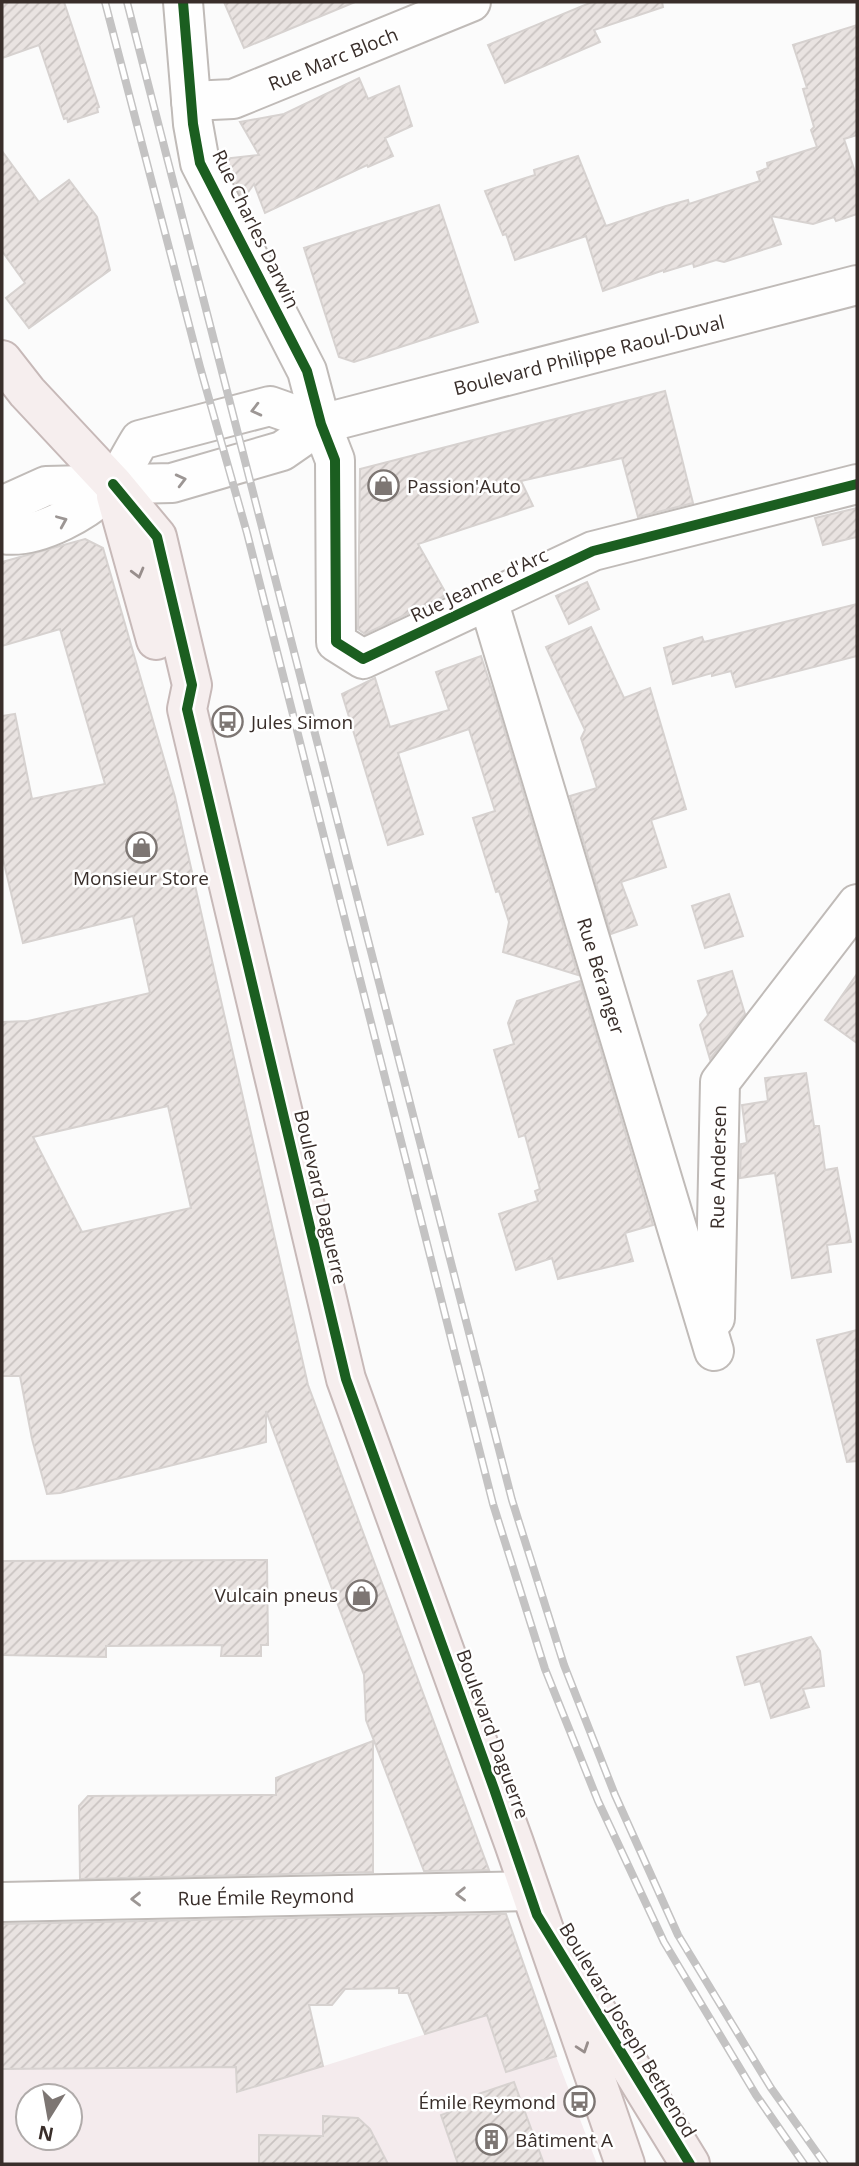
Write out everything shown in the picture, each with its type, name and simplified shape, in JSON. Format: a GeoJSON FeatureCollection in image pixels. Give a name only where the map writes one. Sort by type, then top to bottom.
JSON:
{"type":"FeatureCollection","features":[{"type":"Feature","properties":{"kind":"main road","name":"Boulevard Daguerre"},"geometry":{"type":"LineString","coordinates":[[2,360],[27,392],[113,484],[157,537],[192,685],[187,709],[346,1379],[619,2149]]}},
{"type":"Feature","properties":{"kind":"main road","name":"Boulevard Joseph Bethenod"},"geometry":{"type":"LineString","coordinates":[[533,1903],[690,2164]]}},
{"type":"Feature","properties":{"kind":"main road"},"geometry":{"type":"LineString","coordinates":[[619,2149],[623,2055]]}},
{"type":"Feature","properties":{"kind":"street","name":"Rue Charles Darwin"},"geometry":{"type":"LineString","coordinates":[[183,2],[193,124],[200,163],[307,371],[321,424]]}},
{"type":"Feature","properties":{"kind":"street","name":"Rue Marc Bloch"},"geometry":{"type":"LineString","coordinates":[[191,101],[233,99],[471,2]]}},
{"type":"Feature","properties":{"kind":"street","name":"Boulevard Philippe Raoul-Duval"},"geometry":{"type":"LineString","coordinates":[[321,424],[857,285]]}},
{"type":"Feature","properties":{"kind":"street"},"geometry":{"type":"LineString","coordinates":[[2,534],[16,537],[68,521],[113,484],[140,440],[270,407],[321,424]]}},
{"type":"Feature","properties":{"kind":"street","name":"Rue Jeanne d'Arc"},"geometry":{"type":"LineString","coordinates":[[321,424],[335,460],[336,642],[363,659],[593,551],[857,484]]}},
{"type":"Feature","properties":{"kind":"street"},"geometry":{"type":"LineString","coordinates":[[2,506],[46,486],[113,484]]}},
{"type":"Feature","properties":{"kind":"street","name":"Rue Béranger"},"geometry":{"type":"LineString","coordinates":[[488,600],[714,1351]]}},
{"type":"Feature","properties":{"kind":"street","name":"Rue Andersen"},"geometry":{"type":"LineString","coordinates":[[714,1351],[720,1082],[857,904]]}},
{"type":"Feature","properties":{"kind":"street","name":"Rue Émile Reymond"},"geometry":{"type":"LineString","coordinates":[[2,1902],[533,1903]]}},
{"type":"Feature","properties":{"kind":"shaded area"},"geometry":{"type":"Polygon","coordinates":[[[487,2015],[506,2072],[556,2056],[597,2164],[2,2164],[2,2069],[236,2067],[237,2093],[487,2015]]]}},
{"type":"Feature","properties":{"kind":"building"},"geometry":{"type":"Polygon","coordinates":[[[2,2],[64,2],[99,107],[98,112],[68,122],[67,118],[64,119],[39,45],[2,58],[2,2]]]}},
{"type":"Feature","properties":{"kind":"building"},"geometry":{"type":"Polygon","coordinates":[[[224,2],[355,2],[244,48],[224,2]]]}},
{"type":"Feature","properties":{"kind":"building"},"geometry":{"type":"Polygon","coordinates":[[[592,2],[662,2],[663,7],[594,30],[600,42],[505,83],[488,45],[592,2]]]}},
{"type":"Feature","properties":{"kind":"building"},"geometry":{"type":"Polygon","coordinates":[[[857,25],[857,135],[844,139],[857,178],[857,214],[836,221],[834,217],[813,224],[771,216],[781,244],[724,262],[716,260],[694,267],[693,263],[664,270],[603,291],[586,236],[515,260],[506,234],[503,235],[485,191],[535,175],[534,170],[578,156],[606,226],[666,206],[688,200],[689,204],[760,181],[757,172],[768,168],[767,163],[817,147],[803,89],[807,88],[793,45],[857,25]]]}},
{"type":"Feature","properties":{"kind":"building"},"geometry":{"type":"Polygon","coordinates":[[[359,78],[368,99],[399,86],[412,126],[385,138],[393,156],[368,167],[367,165],[265,213],[254,184],[243,199],[222,159],[259,155],[240,122],[284,114],[359,78]]]}},
{"type":"Feature","properties":{"kind":"building"},"geometry":{"type":"Polygon","coordinates":[[[2,151],[39,202],[69,180],[97,217],[110,270],[29,328],[6,298],[25,283],[2,251],[2,151]]]}},
{"type":"Feature","properties":{"kind":"building"},"geometry":{"type":"Polygon","coordinates":[[[439,205],[478,322],[354,362],[339,357],[304,248],[439,205]]]}},
{"type":"Feature","properties":{"kind":"building"},"geometry":{"type":"Polygon","coordinates":[[[665,391],[693,503],[638,517],[622,458],[521,481],[533,506],[418,544],[447,595],[365,634],[358,629],[360,469],[665,391]]]}},
{"type":"Feature","properties":{"kind":"building"},"geometry":{"type":"Polygon","coordinates":[[[857,508],[857,537],[823,545],[815,518],[857,508]]]}},
{"type":"Feature","properties":{"kind":"building"},"geometry":{"type":"Polygon","coordinates":[[[85,539],[103,548],[175,797],[308,1385],[489,1870],[424,1871],[366,1720],[364,1675],[266,1411],[266,1442],[47,1494],[32,1439],[20,1376],[2,1376],[2,1022],[28,1021],[150,993],[133,916],[23,943],[2,855],[2,716],[15,714],[32,799],[105,784],[60,629],[2,646],[2,562],[85,539]],[[168,1106],[33,1137],[82,1232],[191,1208],[168,1106]]]}},
{"type":"Feature","properties":{"kind":"building"},"geometry":{"type":"Polygon","coordinates":[[[587,582],[599,609],[569,624],[556,596],[587,582]]]}},
{"type":"Feature","properties":{"kind":"building"},"geometry":{"type":"Polygon","coordinates":[[[857,604],[857,656],[736,687],[731,671],[712,676],[712,673],[673,684],[664,648],[702,637],[704,642],[857,604]]]}},
{"type":"Feature","properties":{"kind":"building"},"geometry":{"type":"Polygon","coordinates":[[[591,627],[624,698],[650,688],[686,809],[651,820],[666,867],[621,882],[637,925],[611,934],[570,796],[597,788],[581,738],[585,730],[546,647],[591,627]]]}},
{"type":"Feature","properties":{"kind":"building"},"geometry":{"type":"Polygon","coordinates":[[[481,656],[578,975],[503,952],[509,922],[499,891],[496,892],[473,818],[495,811],[469,729],[398,753],[423,834],[388,845],[342,694],[375,678],[390,727],[449,710],[436,672],[481,656]]]}},
{"type":"Feature","properties":{"kind":"building"},"geometry":{"type":"Polygon","coordinates":[[[729,894],[743,936],[705,948],[692,906],[729,894]]]}},
{"type":"Feature","properties":{"kind":"building"},"geometry":{"type":"Polygon","coordinates":[[[732,971],[745,1014],[710,1059],[700,1025],[708,1015],[698,981],[732,971]]]}},
{"type":"Feature","properties":{"kind":"building"},"geometry":{"type":"Polygon","coordinates":[[[857,974],[857,1043],[825,1020],[857,974]]]}},
{"type":"Feature","properties":{"kind":"building"},"geometry":{"type":"Polygon","coordinates":[[[580,981],[653,1225],[625,1233],[633,1261],[558,1279],[552,1258],[516,1270],[499,1214],[538,1201],[535,1191],[540,1189],[525,1135],[519,1137],[494,1050],[514,1044],[508,1023],[517,1001],[580,981]]]}},
{"type":"Feature","properties":{"kind":"building"},"geometry":{"type":"Polygon","coordinates":[[[806,1073],[814,1126],[819,1126],[825,1170],[837,1168],[851,1242],[827,1245],[831,1272],[792,1278],[775,1173],[740,1178],[741,1144],[747,1143],[742,1105],[768,1101],[765,1078],[806,1073]]]}},
{"type":"Feature","properties":{"kind":"building"},"geometry":{"type":"Polygon","coordinates":[[[857,1330],[857,1461],[847,1462],[817,1340],[857,1330]]]}},
{"type":"Feature","properties":{"kind":"building"},"geometry":{"type":"Polygon","coordinates":[[[267,1560],[268,1645],[261,1645],[261,1656],[221,1656],[222,1645],[106,1646],[106,1657],[2,1655],[2,1561],[267,1560]]]}},
{"type":"Feature","properties":{"kind":"building"},"geometry":{"type":"Polygon","coordinates":[[[811,1637],[820,1651],[824,1686],[803,1689],[809,1707],[771,1718],[760,1681],[745,1685],[737,1657],[811,1637]]]}},
{"type":"Feature","properties":{"kind":"building"},"geometry":{"type":"Polygon","coordinates":[[[373,1741],[373,1872],[80,1879],[79,1806],[88,1796],[276,1795],[276,1778],[373,1741]]]}},
{"type":"Feature","properties":{"kind":"building"},"geometry":{"type":"Polygon","coordinates":[[[506,1914],[556,2056],[506,2072],[487,2015],[425,2034],[408,1993],[399,1993],[399,1988],[345,1989],[332,2005],[309,2005],[323,2066],[237,2092],[236,2067],[2,2069],[2,1924],[506,1914]]]}},
{"type":"Feature","properties":{"kind":"building","name":"Bâtiment A"},"geometry":{"type":"Polygon","coordinates":[[[514,2082],[544,2164],[458,2164],[441,2115],[481,2101],[478,2094],[514,2082]]]}},
{"type":"Feature","properties":{"kind":"building"},"geometry":{"type":"Polygon","coordinates":[[[323,2116],[358,2118],[370,2129],[388,2164],[259,2164],[259,2135],[323,2136],[323,2116]]]}},
{"type":"Feature","properties":{"kind":"railway"},"geometry":{"type":"LineString","coordinates":[[105,2],[200,367],[247,533],[493,1504],[545,1669],[598,1801],[664,1942],[756,2095],[804,2164]]}},
{"type":"Feature","properties":{"kind":"railway"},"geometry":{"type":"LineString","coordinates":[[127,2],[512,1500],[564,1665],[615,1795],[678,1935],[771,2088],[825,2164]]}},
{"type":"Feature","properties":{"kind":"cycle path"},"geometry":{"type":"LineString","coordinates":[[183,2],[193,124],[200,163],[307,371],[321,424],[335,460],[336,642],[363,659],[593,551],[857,484]]}},
{"type":"Feature","properties":{"kind":"cycle path"},"geometry":{"type":"LineString","coordinates":[[113,484],[157,537],[192,685],[187,709],[346,1379],[537,1915],[690,2164]]}},
{"type":"Feature","properties":{"kind":"place","name":"Passion'Auto"},"geometry":{"type":"Point","coordinates":[384,486]}},
{"type":"Feature","properties":{"kind":"place","name":"Jules Simon"},"geometry":{"type":"Point","coordinates":[228,722]}},
{"type":"Feature","properties":{"kind":"place","name":"Monsieur Store"},"geometry":{"type":"Point","coordinates":[141,847]}},
{"type":"Feature","properties":{"kind":"place","name":"Vulcain pneus"},"geometry":{"type":"Point","coordinates":[361,1595]}},
{"type":"Feature","properties":{"kind":"place","name":"Émile Reymond"},"geometry":{"type":"Point","coordinates":[579,2102]}},
{"type":"Feature","properties":{"kind":"place","name":"Bâtiment A"},"geometry":{"type":"Point","coordinates":[492,2140]}}]}
